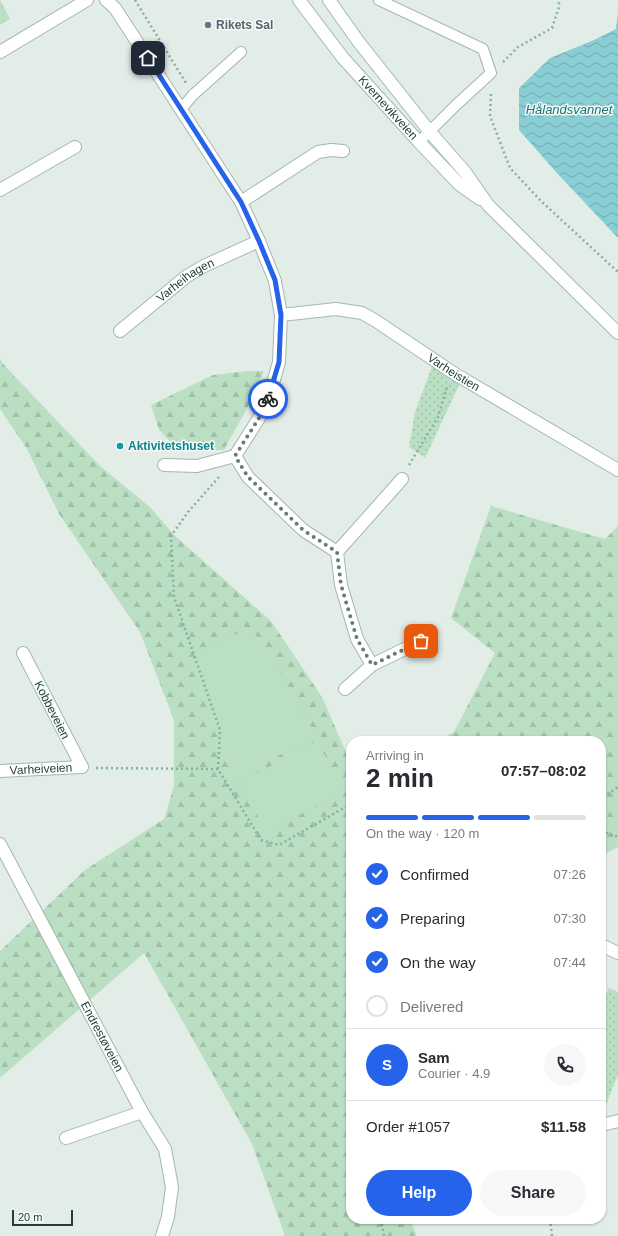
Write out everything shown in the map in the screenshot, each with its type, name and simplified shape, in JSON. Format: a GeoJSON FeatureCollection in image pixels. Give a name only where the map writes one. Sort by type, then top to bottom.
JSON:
{"type":"FeatureCollection","features":[{"type":"Feature","properties":{"kind":"street"},"geometry":{"type":"LineString","coordinates":[[0,52],[87,0]]}},
{"type":"Feature","properties":{"kind":"street"},"geometry":{"type":"LineString","coordinates":[[106,0],[115,8],[241,202],[275,280],[281,315],[279,362],[266,407],[235,456],[197,466],[164,465]]}},
{"type":"Feature","properties":{"kind":"street","name":"Kvernevikveien"},"geometry":{"type":"LineString","coordinates":[[299,0],[343,58],[419,142],[459,184],[488,204]]}},
{"type":"Feature","properties":{"kind":"street","name":"Kvernevikveien"},"geometry":{"type":"LineString","coordinates":[[329,0],[358,41],[430,132],[465,172],[488,204],[618,333]]}},
{"type":"Feature","properties":{"kind":"street"},"geometry":{"type":"LineString","coordinates":[[0,190],[75,147]]}},
{"type":"Feature","properties":{"kind":"street"},"geometry":{"type":"LineString","coordinates":[[241,202],[318,152],[331,150],[343,151]]}},
{"type":"Feature","properties":{"kind":"street","name":"Varheihagen"},"geometry":{"type":"LineString","coordinates":[[120,331],[187,276],[204,266],[259,241]]}},
{"type":"Feature","properties":{"kind":"street","name":"Varheistien"},"geometry":{"type":"LineString","coordinates":[[281,315],[336,309],[362,313],[455,374],[618,470]]}},
{"type":"Feature","properties":{"kind":"street"},"geometry":{"type":"LineString","coordinates":[[235,456],[248,477],[303,530],[337,552]]}},
{"type":"Feature","properties":{"kind":"street"},"geometry":{"type":"LineString","coordinates":[[372,665],[357,639],[341,585],[337,552],[402,480]]}},
{"type":"Feature","properties":{"kind":"street"},"geometry":{"type":"LineString","coordinates":[[346,689],[372,665],[421,641]]}},
{"type":"Feature","properties":{"kind":"street","name":"Kobbeveien"},"geometry":{"type":"LineString","coordinates":[[23,653],[82,767]]}},
{"type":"Feature","properties":{"kind":"street","name":"Varheiveien"},"geometry":{"type":"LineString","coordinates":[[0,771],[82,767]]}},
{"type":"Feature","properties":{"kind":"street","name":"Endrestøveien"},"geometry":{"type":"LineString","coordinates":[[0,844],[142,1112],[164,1149],[172,1186],[168,1217],[162,1236]]}},
{"type":"Feature","properties":{"kind":"street"},"geometry":{"type":"LineString","coordinates":[[606,947],[618,953]]}},
{"type":"Feature","properties":{"kind":"street"},"geometry":{"type":"LineString","coordinates":[[66,1138],[142,1112]]}},
{"type":"Feature","properties":{"kind":"street"},"geometry":{"type":"LineString","coordinates":[[606,1124],[618,1121]]}},
{"type":"Feature","properties":{"kind":"lane"},"geometry":{"type":"LineString","coordinates":[[379,0],[483,49],[491,73],[419,142]]}},
{"type":"Feature","properties":{"kind":"lane"},"geometry":{"type":"LineString","coordinates":[[180,109],[193,95],[241,52]]}},
{"type":"Feature","properties":{"kind":"path"},"geometry":{"type":"LineString","coordinates":[[135,0],[193,95]]}},
{"type":"Feature","properties":{"kind":"path"},"geometry":{"type":"LineString","coordinates":[[559,0],[559,7],[552,28],[518,47],[491,73],[490,116],[510,168],[542,202],[618,272]]}},
{"type":"Feature","properties":{"kind":"path"},"geometry":{"type":"LineString","coordinates":[[402,480],[410,462],[438,417],[446,391],[455,374]]}},
{"type":"Feature","properties":{"kind":"path"},"geometry":{"type":"LineString","coordinates":[[235,456],[217,480],[188,512],[171,536],[174,597],[220,730],[218,769],[261,840],[279,845],[346,807]]}},
{"type":"Feature","properties":{"kind":"path"},"geometry":{"type":"LineString","coordinates":[[82,767],[218,769]]}},
{"type":"Feature","properties":{"kind":"path"},"geometry":{"type":"LineString","coordinates":[[606,796],[618,787]]}},
{"type":"Feature","properties":{"kind":"path"},"geometry":{"type":"LineString","coordinates":[[606,834],[618,838]]}},
{"type":"Feature","properties":{"kind":"path"},"geometry":{"type":"LineString","coordinates":[[382,1224],[384,1236]]}},
{"type":"Feature","properties":{"kind":"path"},"geometry":{"type":"LineString","coordinates":[[551,1224],[552,1236]]}},
{"type":"Feature","properties":{"kind":"green space"},"geometry":{"type":"Polygon","coordinates":[[[0,0],[10,19],[0,25],[0,0]]]}},
{"type":"Feature","properties":{"kind":"green space"},"geometry":{"type":"Polygon","coordinates":[[[0,359],[100,466],[151,508],[174,535],[271,621],[322,697],[346,751],[346,1224],[412,1224],[417,1236],[285,1236],[252,1144],[144,953],[0,1078],[0,951],[85,870],[164,819],[174,786],[174,720],[140,632],[59,514],[27,449],[0,409],[0,359]]]}},
{"type":"Feature","properties":{"kind":"green space"},"geometry":{"type":"Polygon","coordinates":[[[435,359],[462,379],[425,458],[409,447],[415,412],[435,359]]]}},
{"type":"Feature","properties":{"kind":"green space"},"geometry":{"type":"Polygon","coordinates":[[[247,371],[264,371],[251,401],[224,450],[180,451],[159,430],[151,405],[213,375],[247,371]]]}},
{"type":"Feature","properties":{"kind":"green space"},"geometry":{"type":"Polygon","coordinates":[[[491,506],[605,539],[618,526],[618,847],[606,853],[606,736],[446,736],[454,732],[495,653],[451,618],[491,506]]]}},
{"type":"Feature","properties":{"kind":"green space"},"geometry":{"type":"Polygon","coordinates":[[[235,634],[255,634],[270,654],[316,735],[234,780],[191,665],[207,646],[235,634]]]}},
{"type":"Feature","properties":{"kind":"green space"},"geometry":{"type":"Polygon","coordinates":[[[317,741],[344,790],[267,833],[239,783],[317,741]]]}},
{"type":"Feature","properties":{"kind":"green space"},"geometry":{"type":"Polygon","coordinates":[[[609,988],[618,992],[618,1075],[606,1104],[606,994],[609,988]]]}},
{"type":"Feature","properties":{"kind":"water","name":"Hålandsvannet"},"geometry":{"type":"Polygon","coordinates":[[[618,13],[618,238],[519,130],[519,88],[550,58],[594,40],[616,29],[618,13]]]}},
{"type":"Feature","properties":{"kind":"way so far"},"geometry":{"type":"LineString","coordinates":[[268,399],[266,407],[235,456],[248,477],[303,530],[337,552],[341,585],[357,639],[372,665],[421,641]]}},
{"type":"Feature","properties":{"kind":"place","name":"Rikets Sal"},"geometry":{"type":"Point","coordinates":[208,25]}},
{"type":"Feature","properties":{"kind":"place","name":"Aktivitetshuset"},"geometry":{"type":"Point","coordinates":[120,446]}},
{"type":"Feature","properties":{"kind":"route"},"geometry":{"type":"LineString","coordinates":[[148,58],[241,202],[275,280],[281,315],[279,362],[268,399]]}}]}
